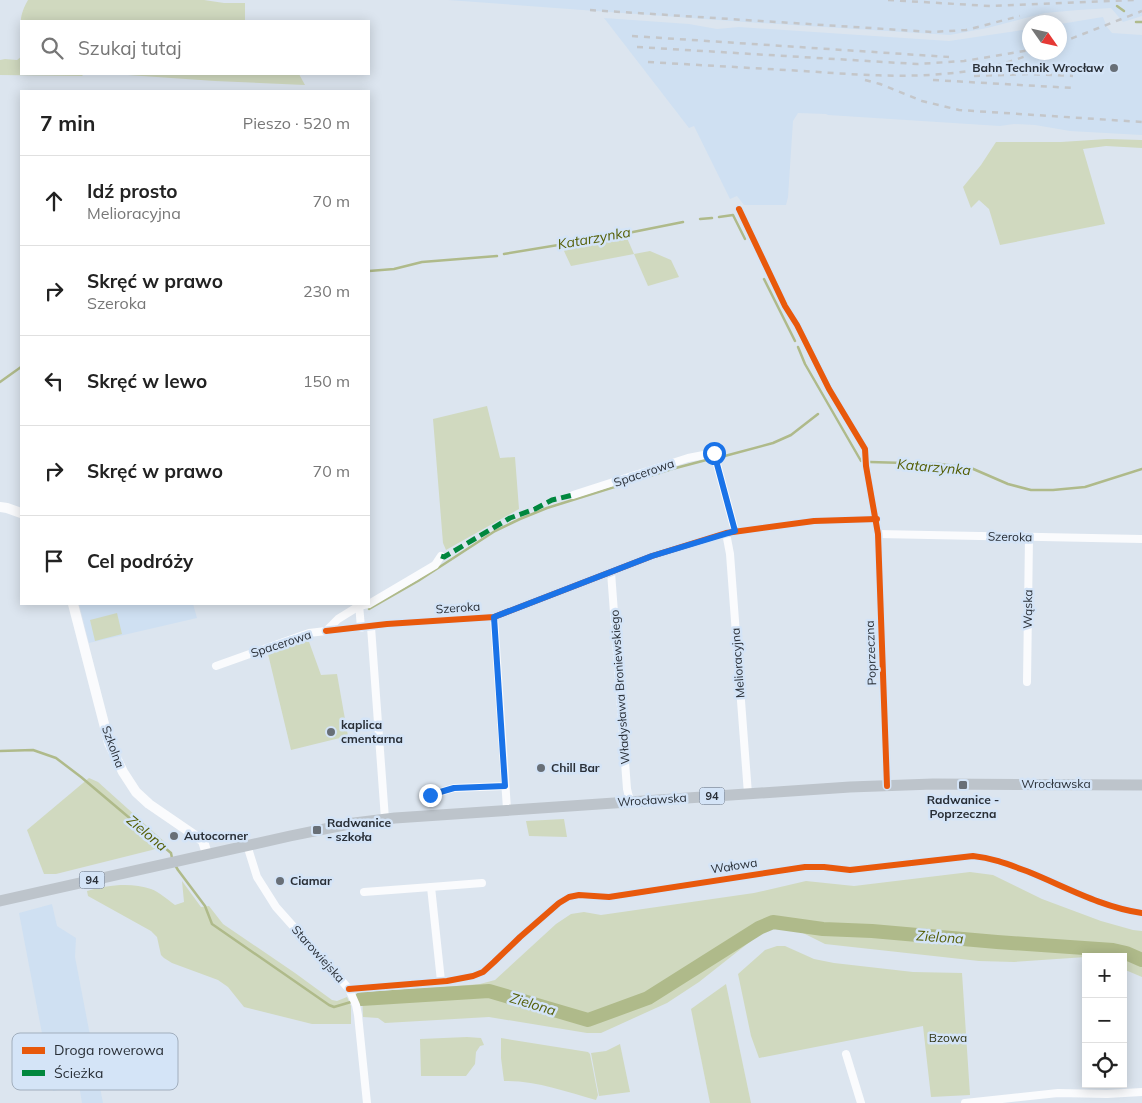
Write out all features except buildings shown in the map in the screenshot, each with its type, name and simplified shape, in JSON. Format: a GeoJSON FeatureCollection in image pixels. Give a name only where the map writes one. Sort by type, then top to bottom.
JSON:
{"type":"FeatureCollection","features":[{"type":"Feature","properties":{"kind":"main road","name":"Wrocławska"},"geometry":{"type":"LineString","coordinates":[[247,845],[348,824],[385,819],[630,801],[887,786],[1142,785]]}},
{"type":"Feature","properties":{"kind":"main road","name":"94"},"geometry":{"type":"LineString","coordinates":[[0,900],[247,845]]}},
{"type":"Feature","properties":{"kind":"street","name":"Poprzeczna"},"geometry":{"type":"LineString","coordinates":[[739,208],[785,306],[829,389],[865,449],[866,466],[877,519],[878,534],[887,786]]}},
{"type":"Feature","properties":{"kind":"street","name":"Spacerowa"},"geometry":{"type":"LineString","coordinates":[[574,495],[688,458],[714,453],[735,531]]}},
{"type":"Feature","properties":{"kind":"street"},"geometry":{"type":"LineString","coordinates":[[0,507],[20,513]]}},
{"type":"Feature","properties":{"kind":"street","name":"Szeroka"},"geometry":{"type":"LineString","coordinates":[[326,631],[494,617],[663,552],[726,533],[814,521],[877,519]]}},
{"type":"Feature","properties":{"kind":"street","name":"Melioracyjna"},"geometry":{"type":"LineString","coordinates":[[726,533],[730,554],[748,794]]}},
{"type":"Feature","properties":{"kind":"street","name":"Szeroka"},"geometry":{"type":"LineString","coordinates":[[878,534],[1142,539]]}},
{"type":"Feature","properties":{"kind":"street","name":"Wąska"},"geometry":{"type":"LineString","coordinates":[[1027,682],[1029,537]]}},
{"type":"Feature","properties":{"kind":"street","name":"Spacerowa"},"geometry":{"type":"LineString","coordinates":[[370,603],[435,565],[441,556]]}},
{"type":"Feature","properties":{"kind":"street","name":"Władysława Broniewskiego"},"geometry":{"type":"LineString","coordinates":[[611,572],[630,801]]}},
{"type":"Feature","properties":{"kind":"street","name":"Szkolna"},"geometry":{"type":"LineString","coordinates":[[73,605],[109,744],[123,772],[136,792],[148,804],[203,841],[207,854]]}},
{"type":"Feature","properties":{"kind":"street","name":"Spacerowa"},"geometry":{"type":"LineString","coordinates":[[216,666],[309,633],[326,631],[338,618],[359,605]]}},
{"type":"Feature","properties":{"kind":"street"},"geometry":{"type":"LineString","coordinates":[[359,605],[361,628]]}},
{"type":"Feature","properties":{"kind":"street"},"geometry":{"type":"LineString","coordinates":[[494,617],[507,810]]}},
{"type":"Feature","properties":{"kind":"street"},"geometry":{"type":"LineString","coordinates":[[371,627],[385,819]]}},
{"type":"Feature","properties":{"kind":"street"},"geometry":{"type":"LineString","coordinates":[[430,795],[454,788],[505,786]]}},
{"type":"Feature","properties":{"kind":"street","name":"Starowiejska"},"geometry":{"type":"LineString","coordinates":[[247,845],[257,877],[276,907],[351,992],[356,1005],[366,1103]]}},
{"type":"Feature","properties":{"kind":"street","name":"Wałowa"},"geometry":{"type":"LineString","coordinates":[[351,992],[444,981],[484,972],[541,917],[569,897],[579,895],[609,897],[806,867],[824,866],[850,870],[973,856],[988,857],[1110,906],[1142,913]]}},
{"type":"Feature","properties":{"kind":"street"},"geometry":{"type":"LineString","coordinates":[[364,892],[482,883]]}},
{"type":"Feature","properties":{"kind":"street"},"geometry":{"type":"LineString","coordinates":[[432,887],[444,981]]}},
{"type":"Feature","properties":{"kind":"street"},"geometry":{"type":"LineString","coordinates":[[846,1054],[861,1103]]}},
{"type":"Feature","properties":{"kind":"street"},"geometry":{"type":"LineString","coordinates":[[965,1103],[1058,1094],[1142,1092]]}},
{"type":"Feature","properties":{"kind":"shaded area"},"geometry":{"type":"Polygon","coordinates":[[[448,0],[1142,0],[1142,16],[1123,22],[1111,8],[1078,10],[1022,15],[1022,19],[950,35],[448,0]]]}},
{"type":"Feature","properties":{"kind":"shaded area"},"geometry":{"type":"Polygon","coordinates":[[[1103,17],[1112,33],[1142,35],[1142,135],[1070,131],[1035,125],[1014,124],[1000,126],[798,113],[793,121],[786,205],[744,205],[737,196],[730,199],[694,126],[689,128],[604,18],[689,24],[717,29],[739,27],[949,41],[1022,30],[1022,60],[1067,60],[1067,23],[1103,17]]]}},
{"type":"Feature","properties":{"kind":"shaded area"},"geometry":{"type":"Polygon","coordinates":[[[79,605],[193,605],[197,618],[89,643],[79,605]]]}},
{"type":"Feature","properties":{"kind":"shaded area"},"geometry":{"type":"Polygon","coordinates":[[[52,904],[57,926],[76,938],[75,957],[90,1033],[42,1033],[19,913],[52,904]]]}},
{"type":"Feature","properties":{"kind":"shaded area"},"geometry":{"type":"Polygon","coordinates":[[[80,1090],[101,1090],[103,1103],[82,1103],[80,1090]]]}},
{"type":"Feature","properties":{"kind":"green space"},"geometry":{"type":"Polygon","coordinates":[[[28,0],[204,0],[224,3],[245,3],[245,20],[21,20],[28,0]]]}},
{"type":"Feature","properties":{"kind":"green space"},"geometry":{"type":"Polygon","coordinates":[[[20,58],[20,75],[83,75],[82,76],[0,75],[0,60],[17,60],[20,58]]]}},
{"type":"Feature","properties":{"kind":"green space"},"geometry":{"type":"Polygon","coordinates":[[[128,75],[300,75],[305,85],[128,75]]]}},
{"type":"Feature","properties":{"kind":"green space"},"geometry":{"type":"Polygon","coordinates":[[[1107,139],[1142,140],[1142,148],[1106,146],[1083,149],[1105,224],[1000,245],[989,209],[979,200],[971,208],[963,187],[981,165],[996,142],[1061,142],[1107,139]]]}},
{"type":"Feature","properties":{"kind":"green space"},"geometry":{"type":"Polygon","coordinates":[[[627,238],[634,254],[571,266],[564,251],[585,243],[627,238]]]}},
{"type":"Feature","properties":{"kind":"green space"},"geometry":{"type":"Polygon","coordinates":[[[650,251],[671,260],[679,277],[648,286],[634,254],[650,251]]]}},
{"type":"Feature","properties":{"kind":"green space"},"geometry":{"type":"Polygon","coordinates":[[[487,406],[500,458],[515,457],[519,509],[446,550],[443,543],[433,419],[487,406]]]}},
{"type":"Feature","properties":{"kind":"green space"},"geometry":{"type":"Polygon","coordinates":[[[117,613],[122,634],[95,641],[90,620],[117,613]]]}},
{"type":"Feature","properties":{"kind":"green space"},"geometry":{"type":"Polygon","coordinates":[[[308,639],[321,675],[337,674],[348,736],[291,750],[268,654],[308,639]]]}},
{"type":"Feature","properties":{"kind":"green space"},"geometry":{"type":"Polygon","coordinates":[[[89,778],[98,782],[167,844],[152,850],[56,874],[44,874],[27,830],[89,778]]]}},
{"type":"Feature","properties":{"kind":"green space"},"geometry":{"type":"Polygon","coordinates":[[[564,819],[567,837],[529,836],[526,821],[564,819]]]}},
{"type":"Feature","properties":{"kind":"green space"},"geometry":{"type":"Polygon","coordinates":[[[970,872],[993,875],[1042,899],[1101,921],[1142,931],[1142,977],[1127,971],[1127,953],[1082,953],[1082,957],[1014,962],[979,961],[825,944],[787,927],[773,928],[761,933],[699,982],[667,1003],[601,1033],[587,1033],[489,1017],[385,1023],[378,1018],[363,1017],[362,994],[480,984],[495,980],[556,924],[571,914],[584,912],[601,915],[754,893],[806,881],[854,886],[970,872]]]}},
{"type":"Feature","properties":{"kind":"green space"},"geometry":{"type":"Polygon","coordinates":[[[182,881],[201,907],[209,906],[223,924],[332,1000],[337,1001],[347,997],[351,1006],[351,1024],[312,1024],[244,1007],[228,987],[218,980],[172,963],[164,958],[161,955],[157,937],[151,931],[88,896],[87,891],[111,886],[143,887],[154,890],[175,905],[184,902],[182,881]]]}},
{"type":"Feature","properties":{"kind":"green space","name":"Bzowa"},"geometry":{"type":"Polygon","coordinates":[[[777,946],[785,946],[814,959],[834,963],[913,972],[962,973],[970,1095],[931,1097],[923,1026],[759,1058],[751,1036],[738,974],[765,950],[777,946]]]}},
{"type":"Feature","properties":{"kind":"green space"},"geometry":{"type":"Polygon","coordinates":[[[726,984],[751,1103],[710,1103],[691,1009],[726,984]]]}},
{"type":"Feature","properties":{"kind":"green space"},"geometry":{"type":"Polygon","coordinates":[[[481,1038],[484,1045],[480,1046],[476,1052],[475,1064],[466,1076],[421,1076],[420,1039],[481,1038]]]}},
{"type":"Feature","properties":{"kind":"green space"},"geometry":{"type":"Polygon","coordinates":[[[501,1038],[588,1052],[598,1095],[596,1100],[539,1084],[504,1081],[501,1038]]]}},
{"type":"Feature","properties":{"kind":"green space"},"geometry":{"type":"Polygon","coordinates":[[[620,1044],[630,1092],[599,1096],[591,1053],[606,1051],[620,1044]]]}},
{"type":"Feature","properties":{"kind":"waterway"},"geometry":{"type":"LineString","coordinates":[[1117,6],[1124,11]]}},
{"type":"Feature","properties":{"kind":"waterway"},"geometry":{"type":"LineString","coordinates":[[1136,22],[1142,22]]}},
{"type":"Feature","properties":{"kind":"waterway","name":"Katarzynka"},"geometry":{"type":"LineString","coordinates":[[719,217],[733,215],[745,239]]}},
{"type":"Feature","properties":{"kind":"waterway","name":"Katarzynka"},"geometry":{"type":"LineString","coordinates":[[700,219],[712,218]]}},
{"type":"Feature","properties":{"kind":"waterway","name":"Katarzynka"},"geometry":{"type":"LineString","coordinates":[[504,254],[683,222]]}},
{"type":"Feature","properties":{"kind":"waterway","name":"Katarzynka"},"geometry":{"type":"LineString","coordinates":[[370,271],[394,269],[422,262],[497,256]]}},
{"type":"Feature","properties":{"kind":"waterway","name":"Katarzynka"},"geometry":{"type":"LineString","coordinates":[[764,279],[795,341]]}},
{"type":"Feature","properties":{"kind":"waterway","name":"Katarzynka"},"geometry":{"type":"LineString","coordinates":[[798,347],[805,364],[861,461]]}},
{"type":"Feature","properties":{"kind":"waterway","name":"Katarzynka"},"geometry":{"type":"LineString","coordinates":[[0,382],[20,368]]}},
{"type":"Feature","properties":{"kind":"waterway"},"geometry":{"type":"LineString","coordinates":[[721,457],[773,443],[791,435],[818,414]]}},
{"type":"Feature","properties":{"kind":"waterway"},"geometry":{"type":"LineString","coordinates":[[369,609],[418,581],[495,531],[520,519],[547,508],[710,459]]}},
{"type":"Feature","properties":{"kind":"waterway","name":"Katarzynka"},"geometry":{"type":"LineString","coordinates":[[870,462],[940,464],[971,468],[1008,484],[1031,490],[1085,487],[1142,469]]}},
{"type":"Feature","properties":{"kind":"waterway","name":"Zielona"},"geometry":{"type":"LineString","coordinates":[[0,751],[33,750],[56,758],[171,853],[172,858]]}},
{"type":"Feature","properties":{"kind":"waterway","name":"Zielona"},"geometry":{"type":"LineString","coordinates":[[175,865],[205,906],[212,924],[329,1005],[334,1007],[361,999]]}},
{"type":"Feature","properties":{"kind":"waterway","name":"Zielona"},"geometry":{"type":"LineString","coordinates":[[361,999],[489,991],[588,1020],[648,998],[759,928],[773,922],[823,929],[872,931],[1113,950],[1142,960]]}},
{"type":"Feature","properties":{"kind":"railway"},"geometry":{"type":"LineString","coordinates":[[888,0],[990,6],[1134,0]]}},
{"type":"Feature","properties":{"kind":"railway"},"geometry":{"type":"LineString","coordinates":[[590,10],[932,32],[966,30],[1020,16]]}},
{"type":"Feature","properties":{"kind":"railway"},"geometry":{"type":"LineString","coordinates":[[1067,40],[1142,11]]}},
{"type":"Feature","properties":{"kind":"railway"},"geometry":{"type":"LineString","coordinates":[[632,36],[949,57]]}},
{"type":"Feature","properties":{"kind":"railway"},"geometry":{"type":"LineString","coordinates":[[637,47],[917,64],[964,61],[1022,51]]}},
{"type":"Feature","properties":{"kind":"railway"},"geometry":{"type":"LineString","coordinates":[[648,62],[859,75],[916,76],[972,70],[999,65],[1022,57]]}},
{"type":"Feature","properties":{"kind":"railway"},"geometry":{"type":"LineString","coordinates":[[974,76],[1030,74],[1073,76]]}},
{"type":"Feature","properties":{"kind":"railway"},"geometry":{"type":"LineString","coordinates":[[865,80],[922,101],[959,110],[1142,122]]}},
{"type":"Feature","properties":{"kind":"railway"},"geometry":{"type":"LineString","coordinates":[[933,80],[1073,88]]}},
{"type":"Feature","properties":{"kind":"marked path"},"geometry":{"type":"LineString","coordinates":[[441,556],[444,557],[510,518],[535,509],[552,500],[573,495]]}},
{"type":"Feature","properties":{"kind":"cycle path"},"geometry":{"type":"LineString","coordinates":[[739,209],[785,306],[797,325],[829,389],[865,449],[866,466],[878,534],[887,786]]}},
{"type":"Feature","properties":{"kind":"cycle path"},"geometry":{"type":"LineString","coordinates":[[326,631],[387,624],[494,617],[652,556],[726,533],[814,521],[877,519]]}},
{"type":"Feature","properties":{"kind":"cycle path"},"geometry":{"type":"LineString","coordinates":[[349,989],[447,981],[483,972],[520,937],[559,903],[569,897],[579,895],[609,897],[805,867],[850,870],[973,856],[1001,862],[1084,896],[1112,906],[1142,913]]}},
{"type":"Feature","properties":{"kind":"place","name":"Bahn Technik Wrocław"},"geometry":{"type":"Point","coordinates":[1114,68]}},
{"type":"Feature","properties":{"kind":"place","name":"kaplica cmentarna"},"geometry":{"type":"Point","coordinates":[331,732]}},
{"type":"Feature","properties":{"kind":"place","name":"Chill Bar"},"geometry":{"type":"Point","coordinates":[541,768]}},
{"type":"Feature","properties":{"kind":"place","name":"Radwanice - Poprzeczna"},"geometry":{"type":"Point","coordinates":[963,785]}},
{"type":"Feature","properties":{"kind":"place","name":"Radwanice - szkoła"},"geometry":{"type":"Point","coordinates":[317,830]}},
{"type":"Feature","properties":{"kind":"place","name":"Autocorner"},"geometry":{"type":"Point","coordinates":[174,836]}},
{"type":"Feature","properties":{"kind":"place","name":"Ciamar"},"geometry":{"type":"Point","coordinates":[280,881]}},
{"type":"Feature","properties":{"kind":"route"},"geometry":{"type":"LineString","coordinates":[[430,795],[454,788],[505,786],[494,617],[663,552],[735,531],[714,453]]}}]}
